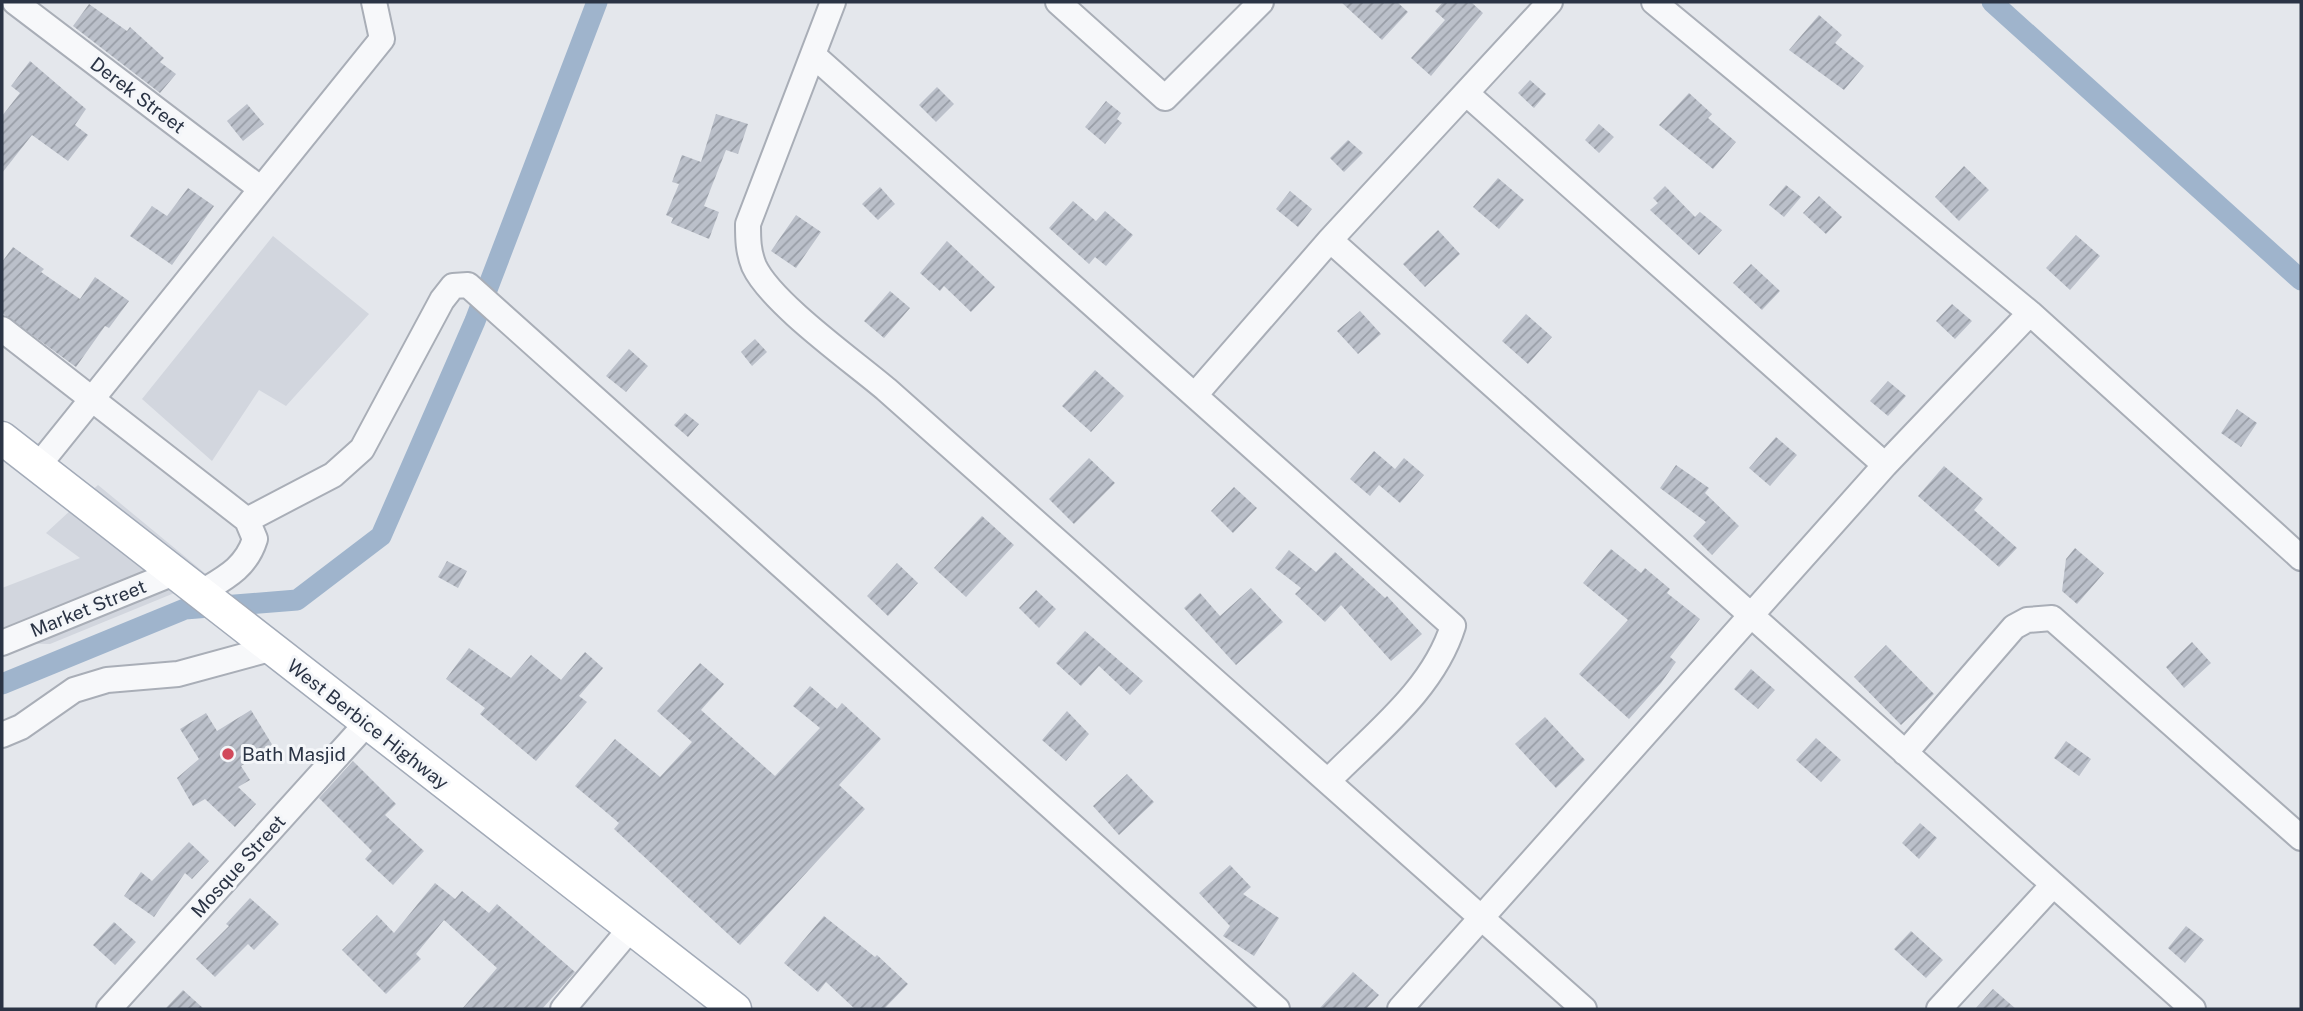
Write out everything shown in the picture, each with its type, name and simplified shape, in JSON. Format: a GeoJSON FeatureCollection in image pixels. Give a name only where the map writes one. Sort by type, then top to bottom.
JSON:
{"type":"FeatureCollection","features":[{"type":"Feature","properties":{"kind":"main road","name":"West Berbice Highway"},"geometry":{"type":"LineString","coordinates":[[2,438],[735,1009]]}},
{"type":"Feature","properties":{"kind":"street","name":"Derek Street"},"geometry":{"type":"LineString","coordinates":[[15,2],[261,189]]}},
{"type":"Feature","properties":{"kind":"street"},"geometry":{"type":"LineString","coordinates":[[38,466],[382,40],[374,2]]}},
{"type":"Feature","properties":{"kind":"street"},"geometry":{"type":"LineString","coordinates":[[833,2],[748,224],[747,247],[755,267],[772,293],[887,390],[1328,781],[1480,920],[1584,1009]]}},
{"type":"Feature","properties":{"kind":"street"},"geometry":{"type":"LineString","coordinates":[[1058,2],[1165,99],[1261,2]]}},
{"type":"Feature","properties":{"kind":"street"},"geometry":{"type":"LineString","coordinates":[[1195,395],[1330,240],[1550,2]]}},
{"type":"Feature","properties":{"kind":"street"},"geometry":{"type":"LineString","coordinates":[[1654,2],[2030,313],[2301,558]]}},
{"type":"Feature","properties":{"kind":"street"},"geometry":{"type":"LineString","coordinates":[[813,55],[1452,626],[1444,652],[1432,674],[1328,781]]}},
{"type":"Feature","properties":{"kind":"street"},"geometry":{"type":"LineString","coordinates":[[1467,94],[1885,465]]}},
{"type":"Feature","properties":{"kind":"street"},"geometry":{"type":"LineString","coordinates":[[1330,240],[2193,1009]]}},
{"type":"Feature","properties":{"kind":"street"},"geometry":{"type":"LineString","coordinates":[[247,520],[332,475],[362,449],[442,300],[453,286],[468,285],[706,495],[1277,1009]]}},
{"type":"Feature","properties":{"kind":"street"},"geometry":{"type":"LineString","coordinates":[[1400,1009],[1751,613],[1885,465],[2030,313]]}},
{"type":"Feature","properties":{"kind":"street"},"geometry":{"type":"LineString","coordinates":[[2,329],[247,520],[255,538],[247,560],[204,596]]}},
{"type":"Feature","properties":{"kind":"street","name":"Market Street"},"geometry":{"type":"LineString","coordinates":[[2,643],[174,573]]}},
{"type":"Feature","properties":{"kind":"street"},"geometry":{"type":"LineString","coordinates":[[1905,752],[2014,628],[2027,620],[2052,618],[2301,838]]}},
{"type":"Feature","properties":{"kind":"street"},"geometry":{"type":"LineString","coordinates":[[2,735],[21,727],[74,690],[107,680],[178,674],[270,649]]}},
{"type":"Feature","properties":{"kind":"street","name":"Mosque Street"},"geometry":{"type":"LineString","coordinates":[[109,1009],[367,723]]}},
{"type":"Feature","properties":{"kind":"street"},"geometry":{"type":"LineString","coordinates":[[1939,1009],[2053,885]]}},
{"type":"Feature","properties":{"kind":"street"},"geometry":{"type":"LineString","coordinates":[[563,1009],[630,929]]}},
{"type":"Feature","properties":{"kind":"shaded area"},"geometry":{"type":"Polygon","coordinates":[[[273,236],[369,314],[286,406],[259,390],[212,461],[142,399],[273,236]]]}},
{"type":"Feature","properties":{"kind":"shaded area"},"geometry":{"type":"Polygon","coordinates":[[[98,485],[206,574],[172,594],[50,644],[2,643],[2,588],[80,558],[46,533],[98,485]]]}},
{"type":"Feature","properties":{"kind":"building"},"geometry":{"type":"Polygon","coordinates":[[[1341,2],[1397,2],[1408,12],[1382,40],[1341,2]]]}},
{"type":"Feature","properties":{"kind":"building"},"geometry":{"type":"Polygon","coordinates":[[[1443,2],[1471,2],[1483,13],[1431,76],[1411,58],[1445,20],[1435,11],[1443,2]]]}},
{"type":"Feature","properties":{"kind":"building"},"geometry":{"type":"Polygon","coordinates":[[[89,4],[127,31],[130,27],[164,58],[160,62],[176,74],[160,93],[73,26],[89,4]]]}},
{"type":"Feature","properties":{"kind":"building"},"geometry":{"type":"Polygon","coordinates":[[[1819,15],[1842,35],[1835,43],[1864,66],[1844,90],[1789,50],[1819,15]]]}},
{"type":"Feature","properties":{"kind":"building"},"geometry":{"type":"Polygon","coordinates":[[[30,61],[86,109],[75,125],[88,135],[68,161],[32,135],[2,173],[2,116],[20,93],[11,86],[30,61]]]}},
{"type":"Feature","properties":{"kind":"building"},"geometry":{"type":"Polygon","coordinates":[[[1530,80],[1546,94],[1534,108],[1518,93],[1530,80]]]}},
{"type":"Feature","properties":{"kind":"building"},"geometry":{"type":"Polygon","coordinates":[[[937,87],[954,104],[936,122],[919,105],[937,87]]]}},
{"type":"Feature","properties":{"kind":"building"},"geometry":{"type":"Polygon","coordinates":[[[1689,93],[1712,114],[1708,118],[1736,142],[1713,169],[1659,125],[1689,93]]]}},
{"type":"Feature","properties":{"kind":"building"},"geometry":{"type":"Polygon","coordinates":[[[1106,101],[1121,113],[1117,119],[1122,123],[1105,144],[1085,127],[1106,101]]]}},
{"type":"Feature","properties":{"kind":"building"},"geometry":{"type":"Polygon","coordinates":[[[247,104],[264,124],[243,141],[227,121],[247,104]]]}},
{"type":"Feature","properties":{"kind":"building"},"geometry":{"type":"Polygon","coordinates":[[[716,114],[748,124],[738,154],[726,150],[704,206],[719,212],[709,239],[671,223],[673,218],[666,215],[679,184],[672,182],[682,155],[701,162],[716,114]]]}},
{"type":"Feature","properties":{"kind":"building"},"geometry":{"type":"Polygon","coordinates":[[[1599,124],[1614,137],[1599,153],[1585,140],[1599,124]]]}},
{"type":"Feature","properties":{"kind":"building"},"geometry":{"type":"Polygon","coordinates":[[[1348,140],[1363,153],[1344,172],[1330,158],[1348,140]]]}},
{"type":"Feature","properties":{"kind":"building"},"geometry":{"type":"Polygon","coordinates":[[[1964,166],[1989,190],[1959,221],[1935,197],[1964,166]]]}},
{"type":"Feature","properties":{"kind":"building"},"geometry":{"type":"Polygon","coordinates":[[[1498,178],[1524,200],[1499,229],[1473,207],[1498,178]]]}},
{"type":"Feature","properties":{"kind":"building"},"geometry":{"type":"Polygon","coordinates":[[[1786,185],[1801,197],[1784,217],[1769,205],[1786,185]]]}},
{"type":"Feature","properties":{"kind":"building"},"geometry":{"type":"Polygon","coordinates":[[[1665,186],[1695,217],[1700,212],[1722,230],[1699,255],[1650,210],[1658,203],[1653,198],[1665,186]]]}},
{"type":"Feature","properties":{"kind":"building"},"geometry":{"type":"Polygon","coordinates":[[[880,187],[895,204],[878,220],[862,204],[880,187]]]}},
{"type":"Feature","properties":{"kind":"building"},"geometry":{"type":"Polygon","coordinates":[[[188,188],[214,206],[172,265],[130,236],[152,206],[167,216],[188,188]]]}},
{"type":"Feature","properties":{"kind":"building"},"geometry":{"type":"Polygon","coordinates":[[[1290,191],[1312,209],[1298,227],[1276,209],[1290,191]]]}},
{"type":"Feature","properties":{"kind":"building"},"geometry":{"type":"Polygon","coordinates":[[[1819,196],[1842,217],[1826,234],[1803,213],[1819,196]]]}},
{"type":"Feature","properties":{"kind":"building"},"geometry":{"type":"Polygon","coordinates":[[[1073,201],[1096,221],[1105,211],[1133,235],[1106,266],[1095,257],[1089,264],[1049,228],[1073,201]]]}},
{"type":"Feature","properties":{"kind":"building"},"geometry":{"type":"Polygon","coordinates":[[[796,215],[821,232],[796,268],[771,251],[796,215]]]}},
{"type":"Feature","properties":{"kind":"building"},"geometry":{"type":"Polygon","coordinates":[[[1438,230],[1460,254],[1425,287],[1403,264],[1438,230]]]}},
{"type":"Feature","properties":{"kind":"building"},"geometry":{"type":"Polygon","coordinates":[[[2076,235],[2100,256],[2070,290],[2046,268],[2076,235]]]}},
{"type":"Feature","properties":{"kind":"building"},"geometry":{"type":"Polygon","coordinates":[[[947,241],[995,287],[971,312],[944,286],[940,291],[920,273],[947,241]]]}},
{"type":"Feature","properties":{"kind":"building"},"geometry":{"type":"Polygon","coordinates":[[[13,247],[44,269],[41,272],[80,299],[95,277],[129,301],[109,328],[105,326],[76,367],[2,313],[2,262],[13,247]]]}},
{"type":"Feature","properties":{"kind":"building"},"geometry":{"type":"Polygon","coordinates":[[[1751,264],[1780,291],[1762,310],[1733,283],[1751,264]]]}},
{"type":"Feature","properties":{"kind":"building"},"geometry":{"type":"Polygon","coordinates":[[[890,291],[910,308],[884,338],[864,321],[890,291]]]}},
{"type":"Feature","properties":{"kind":"building"},"geometry":{"type":"Polygon","coordinates":[[[1952,304],[1972,321],[1955,339],[1936,321],[1952,304]]]}},
{"type":"Feature","properties":{"kind":"building"},"geometry":{"type":"Polygon","coordinates":[[[1360,311],[1381,334],[1358,354],[1337,331],[1360,311]]]}},
{"type":"Feature","properties":{"kind":"building"},"geometry":{"type":"Polygon","coordinates":[[[1526,314],[1552,337],[1528,364],[1502,341],[1526,314]]]}},
{"type":"Feature","properties":{"kind":"building"},"geometry":{"type":"Polygon","coordinates":[[[755,339],[767,352],[752,366],[741,352],[755,339]]]}},
{"type":"Feature","properties":{"kind":"building"},"geometry":{"type":"Polygon","coordinates":[[[629,349],[648,366],[626,392],[606,376],[629,349]]]}},
{"type":"Feature","properties":{"kind":"building"},"geometry":{"type":"Polygon","coordinates":[[[1095,370],[1124,396],[1091,432],[1062,406],[1095,370]]]}},
{"type":"Feature","properties":{"kind":"building"},"geometry":{"type":"Polygon","coordinates":[[[1888,381],[1906,396],[1888,416],[1870,401],[1888,381]]]}},
{"type":"Feature","properties":{"kind":"building"},"geometry":{"type":"Polygon","coordinates":[[[2237,409],[2257,423],[2241,447],[2221,433],[2237,409]]]}},
{"type":"Feature","properties":{"kind":"building"},"geometry":{"type":"Polygon","coordinates":[[[685,413],[699,424],[688,437],[674,425],[685,413]]]}},
{"type":"Feature","properties":{"kind":"building"},"geometry":{"type":"Polygon","coordinates":[[[1776,437],[1797,455],[1770,486],[1749,468],[1776,437]]]}},
{"type":"Feature","properties":{"kind":"building"},"geometry":{"type":"Polygon","coordinates":[[[1374,451],[1395,469],[1404,458],[1424,475],[1400,503],[1379,485],[1370,496],[1350,479],[1374,451]]]}},
{"type":"Feature","properties":{"kind":"building"},"geometry":{"type":"Polygon","coordinates":[[[1089,458],[1115,483],[1074,524],[1049,499],[1089,458]]]}},
{"type":"Feature","properties":{"kind":"building"},"geometry":{"type":"Polygon","coordinates":[[[1676,465],[1709,488],[1705,493],[1739,526],[1712,555],[1693,536],[1706,522],[1660,488],[1676,465]]]}},
{"type":"Feature","properties":{"kind":"building"},"geometry":{"type":"Polygon","coordinates":[[[1944,466],[1983,499],[1974,510],[2017,548],[1999,567],[1918,496],[1944,466]]]}},
{"type":"Feature","properties":{"kind":"building"},"geometry":{"type":"Polygon","coordinates":[[[1234,487],[1257,508],[1233,533],[1211,511],[1234,487]]]}},
{"type":"Feature","properties":{"kind":"building"},"geometry":{"type":"Polygon","coordinates":[[[982,516],[1014,545],[966,597],[934,568],[982,516]]]}},
{"type":"Feature","properties":{"kind":"building"},"geometry":{"type":"Polygon","coordinates":[[[2075,548],[2104,573],[2077,604],[2062,591],[2066,559],[2075,548]]]}},
{"type":"Feature","properties":{"kind":"building"},"geometry":{"type":"Polygon","coordinates":[[[1611,549],[1641,573],[1645,568],[1670,589],[1667,593],[1700,619],[1670,657],[1676,662],[1629,719],[1579,674],[1628,620],[1583,583],[1611,549]]]}},
{"type":"Feature","properties":{"kind":"building"},"geometry":{"type":"Polygon","coordinates":[[[1289,550],[1316,572],[1335,552],[1385,598],[1387,596],[1422,634],[1391,661],[1341,605],[1325,622],[1295,594],[1301,588],[1275,568],[1289,550]]]}},
{"type":"Feature","properties":{"kind":"building"},"geometry":{"type":"Polygon","coordinates":[[[447,561],[467,571],[458,588],[438,577],[447,561]]]}},
{"type":"Feature","properties":{"kind":"building"},"geometry":{"type":"Polygon","coordinates":[[[897,563],[918,583],[888,616],[867,596],[897,563]]]}},
{"type":"Feature","properties":{"kind":"building"},"geometry":{"type":"Polygon","coordinates":[[[1251,588],[1283,622],[1236,665],[1184,608],[1200,593],[1220,616],[1251,588]]]}},
{"type":"Feature","properties":{"kind":"building"},"geometry":{"type":"Polygon","coordinates":[[[1036,590],[1056,609],[1039,628],[1019,608],[1036,590]]]}},
{"type":"Feature","properties":{"kind":"building"},"geometry":{"type":"Polygon","coordinates":[[[1085,631],[1143,681],[1130,695],[1099,666],[1081,686],[1056,663],[1085,631]]]}},
{"type":"Feature","properties":{"kind":"building"},"geometry":{"type":"Polygon","coordinates":[[[2192,642],[2211,663],[2184,688],[2166,667],[2192,642]]]}},
{"type":"Feature","properties":{"kind":"building"},"geometry":{"type":"Polygon","coordinates":[[[1886,645],[1934,694],[1901,725],[1854,677],[1886,645]]]}},
{"type":"Feature","properties":{"kind":"building"},"geometry":{"type":"Polygon","coordinates":[[[469,648],[511,678],[531,655],[561,680],[585,652],[603,668],[579,696],[587,702],[536,761],[480,714],[485,708],[446,679],[469,648]]]}},
{"type":"Feature","properties":{"kind":"building"},"geometry":{"type":"Polygon","coordinates":[[[700,663],[724,684],[701,710],[775,776],[820,728],[793,706],[810,686],[837,709],[842,703],[881,739],[839,785],[865,809],[740,945],[614,829],[619,823],[575,786],[615,739],[660,777],[692,742],[657,711],[700,663]]]}},
{"type":"Feature","properties":{"kind":"building"},"geometry":{"type":"Polygon","coordinates":[[[1751,669],[1775,690],[1758,709],[1734,689],[1751,669]]]}},
{"type":"Feature","properties":{"kind":"building","name":"Bath Masjid"},"geometry":{"type":"Polygon","coordinates":[[[251,710],[273,746],[241,766],[250,780],[238,787],[256,804],[235,827],[205,799],[193,806],[177,778],[199,759],[180,729],[206,713],[217,731],[251,710]]]}},
{"type":"Feature","properties":{"kind":"building"},"geometry":{"type":"Polygon","coordinates":[[[1067,711],[1089,734],[1066,761],[1042,740],[1067,711]]]}},
{"type":"Feature","properties":{"kind":"building"},"geometry":{"type":"Polygon","coordinates":[[[1545,717],[1585,760],[1556,788],[1515,744],[1545,717]]]}},
{"type":"Feature","properties":{"kind":"building"},"geometry":{"type":"Polygon","coordinates":[[[1816,738],[1841,760],[1821,782],[1796,760],[1816,738]]]}},
{"type":"Feature","properties":{"kind":"building"},"geometry":{"type":"Polygon","coordinates":[[[2066,741],[2091,759],[2079,776],[2054,758],[2066,741]]]}},
{"type":"Feature","properties":{"kind":"building"},"geometry":{"type":"Polygon","coordinates":[[[353,761],[396,804],[385,815],[424,851],[393,885],[365,859],[372,851],[319,798],[353,761]]]}},
{"type":"Feature","properties":{"kind":"building"},"geometry":{"type":"Polygon","coordinates":[[[1127,774],[1154,802],[1119,835],[1093,806],[1127,774]]]}},
{"type":"Feature","properties":{"kind":"building"},"geometry":{"type":"Polygon","coordinates":[[[1920,823],[1937,838],[1919,859],[1902,843],[1920,823]]]}},
{"type":"Feature","properties":{"kind":"building"},"geometry":{"type":"Polygon","coordinates":[[[189,842],[209,861],[192,879],[185,873],[154,917],[124,896],[141,872],[152,881],[189,842]]]}},
{"type":"Feature","properties":{"kind":"building"},"geometry":{"type":"Polygon","coordinates":[[[1230,865],[1251,887],[1243,894],[1279,918],[1254,956],[1223,936],[1230,926],[1199,893],[1230,865]]]}},
{"type":"Feature","properties":{"kind":"building"},"geometry":{"type":"Polygon","coordinates":[[[435,883],[455,899],[462,891],[489,913],[497,904],[575,972],[542,1009],[462,1009],[497,968],[444,920],[416,954],[421,959],[386,994],[342,950],[377,915],[394,933],[435,883]]]}},
{"type":"Feature","properties":{"kind":"building"},"geometry":{"type":"Polygon","coordinates":[[[250,898],[279,924],[254,950],[248,944],[215,977],[196,959],[229,926],[226,924],[250,898]]]}},
{"type":"Feature","properties":{"kind":"building"},"geometry":{"type":"Polygon","coordinates":[[[824,916],[875,957],[877,955],[908,984],[884,1009],[855,1009],[826,982],[818,992],[784,963],[824,916]]]}},
{"type":"Feature","properties":{"kind":"building"},"geometry":{"type":"Polygon","coordinates":[[[114,922],[136,942],[115,965],[93,945],[114,922]]]}},
{"type":"Feature","properties":{"kind":"building"},"geometry":{"type":"Polygon","coordinates":[[[2186,926],[2204,940],[2185,963],[2168,948],[2186,926]]]}},
{"type":"Feature","properties":{"kind":"building"},"geometry":{"type":"Polygon","coordinates":[[[1911,931],[1943,960],[1926,978],[1894,949],[1911,931]]]}},
{"type":"Feature","properties":{"kind":"building"},"geometry":{"type":"Polygon","coordinates":[[[1353,972],[1379,995],[1366,1009],[1319,1009],[1353,972]]]}},
{"type":"Feature","properties":{"kind":"building"},"geometry":{"type":"Polygon","coordinates":[[[1993,989],[2016,1009],[1975,1009],[1993,989]]]}},
{"type":"Feature","properties":{"kind":"building"},"geometry":{"type":"Polygon","coordinates":[[[183,990],[204,1009],[165,1009],[183,990]]]}},
{"type":"Feature","properties":{"kind":"waterway"},"geometry":{"type":"LineString","coordinates":[[2,684],[185,609],[297,600],[381,536],[475,321],[597,2]]}},
{"type":"Feature","properties":{"kind":"waterway"},"geometry":{"type":"LineString","coordinates":[[1992,2],[2301,280]]}},
{"type":"Feature","properties":{"kind":"place","name":"Bath Masjid"},"geometry":{"type":"Point","coordinates":[228,754]}}]}
